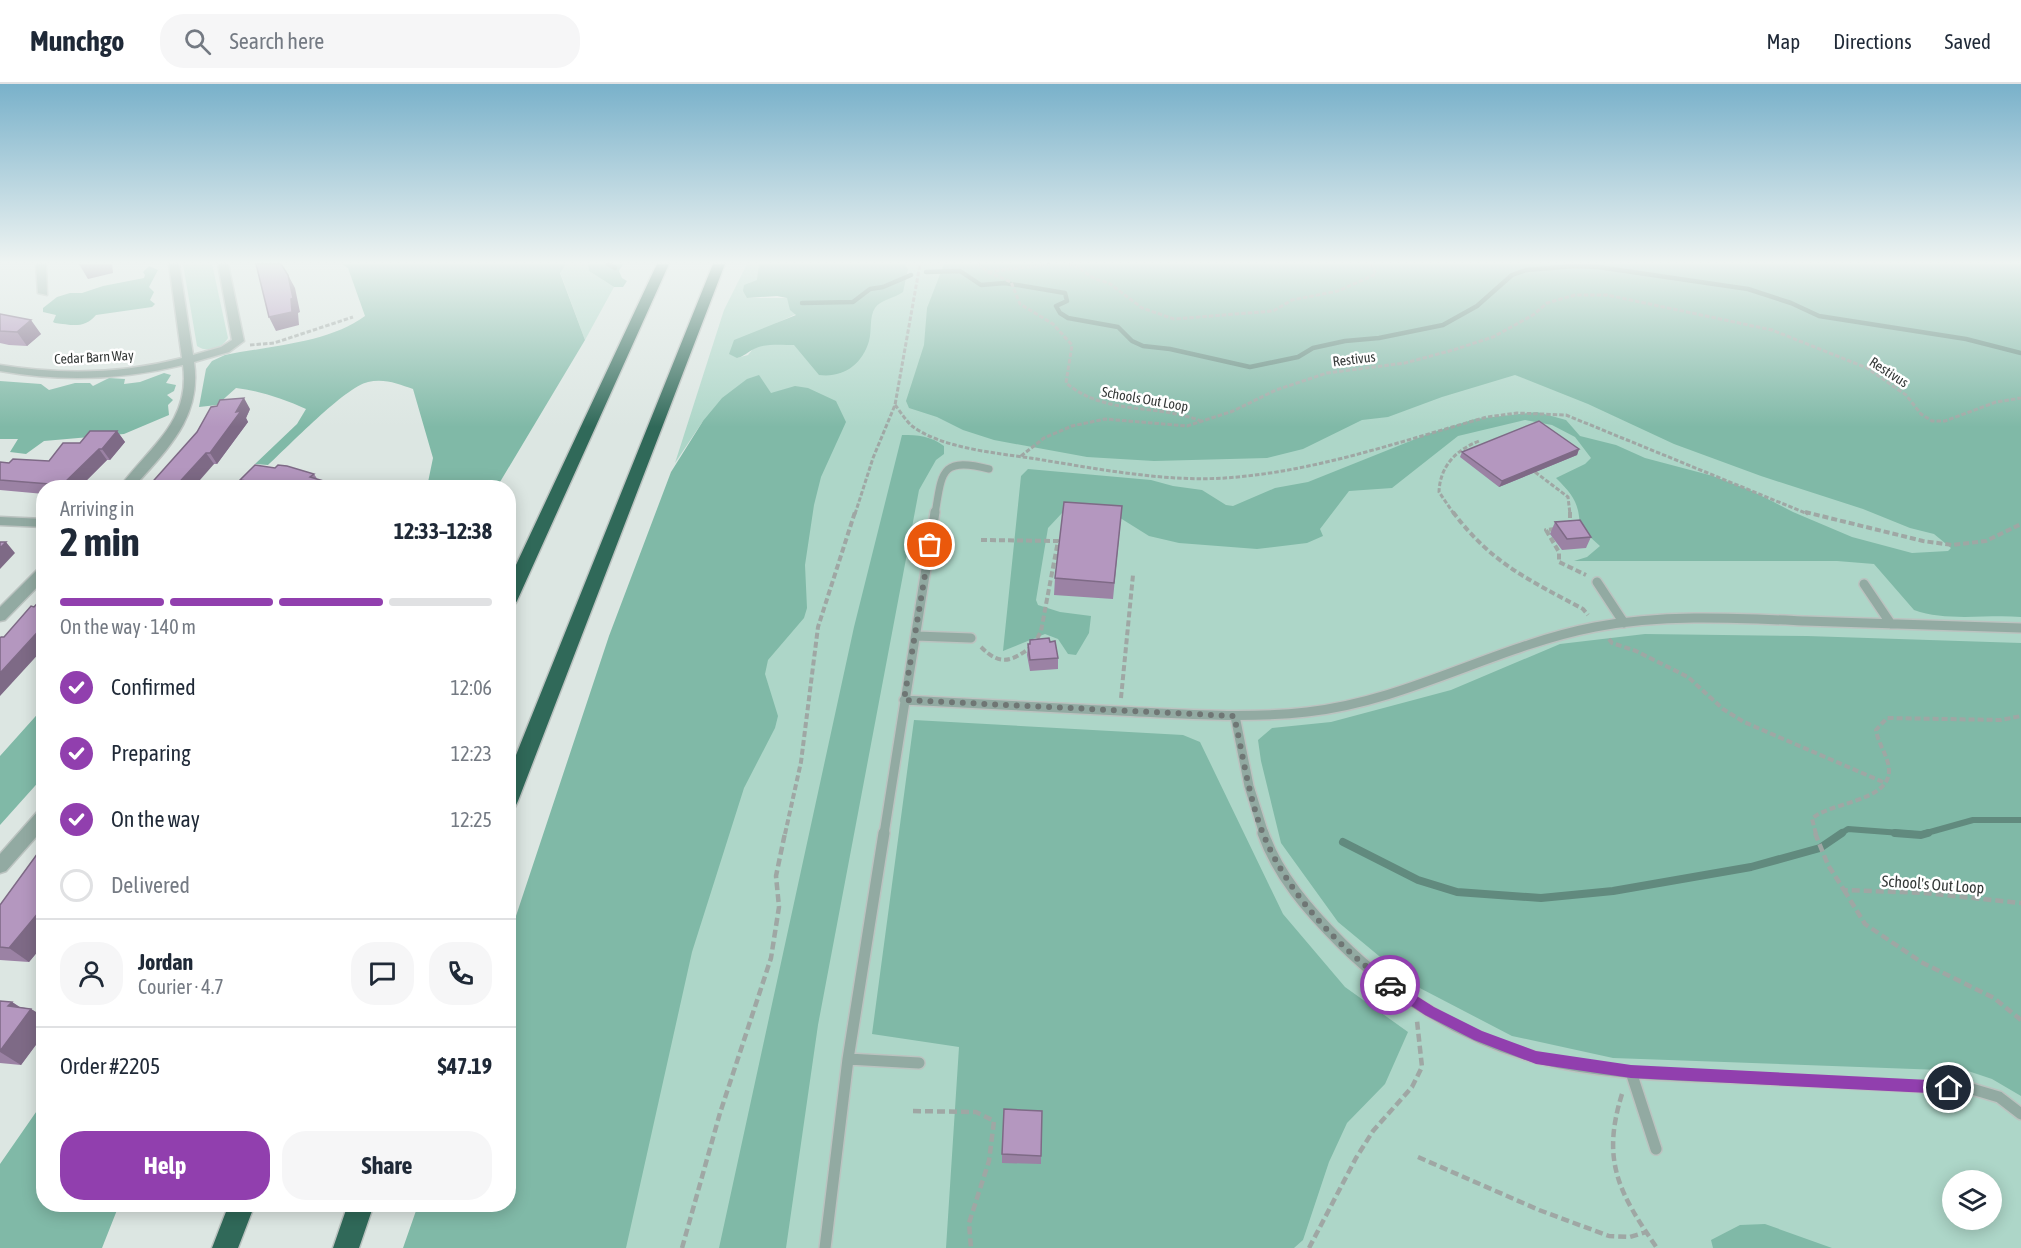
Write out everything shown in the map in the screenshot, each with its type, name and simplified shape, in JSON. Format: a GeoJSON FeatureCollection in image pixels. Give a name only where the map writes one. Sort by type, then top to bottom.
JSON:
{"type":"FeatureCollection","features":[{"type":"Feature","properties":{"kind":"highway"},"geometry":{"type":"LineString","coordinates":[[516,584],[638,318]]}},
{"type":"Feature","properties":{"kind":"highway"},"geometry":{"type":"LineString","coordinates":[[516,781],[698,318]]}},
{"type":"Feature","properties":{"kind":"highway"},"geometry":{"type":"LineString","coordinates":[[225,1248],[239,1212]]}},
{"type":"Feature","properties":{"kind":"highway"},"geometry":{"type":"LineString","coordinates":[[346,1248],[358,1212]]}},
{"type":"Feature","properties":{"kind":"street"},"geometry":{"type":"LineString","coordinates":[[132,480],[165,443],[187,403],[191,383],[182,318]]}},
{"type":"Feature","properties":{"kind":"street"},"geometry":{"type":"LineString","coordinates":[[234,318],[238,337],[235,345]]}},
{"type":"Feature","properties":{"kind":"street","name":"Cedar Barn Way"},"geometry":{"type":"LineString","coordinates":[[0,368],[44,375],[95,375],[146,369],[189,360],[235,345]]}},
{"type":"Feature","properties":{"kind":"street"},"geometry":{"type":"LineString","coordinates":[[0,520],[36,522]]}},
{"type":"Feature","properties":{"kind":"street"},"geometry":{"type":"LineString","coordinates":[[0,616],[36,579]]}},
{"type":"Feature","properties":{"kind":"street"},"geometry":{"type":"LineString","coordinates":[[0,866],[36,825]]}},
{"type":"Feature","properties":{"kind":"lane"},"geometry":{"type":"LineString","coordinates":[[825,1248],[848,1059],[941,476],[948,467],[959,464],[989,469]]}},
{"type":"Feature","properties":{"kind":"lane"},"geometry":{"type":"LineString","coordinates":[[1597,582],[1624,623]]}},
{"type":"Feature","properties":{"kind":"lane"},"geometry":{"type":"LineString","coordinates":[[1864,585],[1891,624]]}},
{"type":"Feature","properties":{"kind":"lane"},"geometry":{"type":"LineString","coordinates":[[904,700],[1234,716],[1329,709],[1369,701],[1416,687],[1558,634],[1624,623],[1671,619],[1753,619],[2021,628]]}},
{"type":"Feature","properties":{"kind":"lane"},"geometry":{"type":"LineString","coordinates":[[916,636],[971,638]]}},
{"type":"Feature","properties":{"kind":"lane"},"geometry":{"type":"LineString","coordinates":[[1234,716],[1263,833],[1273,856],[1294,889],[1354,956],[1414,1002],[1478,1036],[1536,1058],[1631,1072],[1972,1089],[1991,1093],[2004,1099],[2021,1114]]}},
{"type":"Feature","properties":{"kind":"lane"},"geometry":{"type":"LineString","coordinates":[[848,1059],[919,1063]]}},
{"type":"Feature","properties":{"kind":"lane"},"geometry":{"type":"LineString","coordinates":[[1631,1072],[1656,1149]]}},
{"type":"Feature","properties":{"kind":"path"},"geometry":{"type":"LineString","coordinates":[[235,345],[274,343],[349,318]]}},
{"type":"Feature","properties":{"kind":"path"},"geometry":{"type":"LineString","coordinates":[[682,1248],[720,1113],[771,958],[778,907],[776,876],[801,762],[818,627],[873,458],[895,405],[910,318]]}},
{"type":"Feature","properties":{"kind":"path","name":"Schools Out Loop"},"geometry":{"type":"LineString","coordinates":[[1044,318],[1053,324],[1072,345],[1066,366],[1066,383],[1076,393],[1092,401],[1172,412],[1202,422]]}},
{"type":"Feature","properties":{"kind":"path"},"geometry":{"type":"LineString","coordinates":[[1172,318],[1192,318]]}},
{"type":"Feature","properties":{"kind":"path","name":"Restivus"},"geometry":{"type":"LineString","coordinates":[[1021,456],[1044,438],[1072,426],[1105,419],[1187,426],[1233,411],[1276,390],[1327,373],[1405,363],[1493,337],[1527,318]]}},
{"type":"Feature","properties":{"kind":"path","name":"Restivus"},"geometry":{"type":"LineString","coordinates":[[1717,318],[1772,330],[1867,369],[1906,395],[1921,414],[1932,421],[1945,421],[1996,402],[2021,398]]}},
{"type":"Feature","properties":{"kind":"path"},"geometry":{"type":"LineString","coordinates":[[895,405],[912,426],[946,442],[979,450],[1105,470],[1182,478],[1225,478],[1304,468],[1487,417],[1517,413],[1557,414],[1566,415],[1621,436],[1812,515],[1923,541],[1952,545],[1986,541],[2021,524]]}},
{"type":"Feature","properties":{"kind":"path"},"geometry":{"type":"LineString","coordinates":[[1479,441],[1468,444],[1454,454],[1442,475],[1439,492],[1454,514],[1486,550],[1517,572],[1583,609],[1612,644],[1636,651],[1688,677],[1723,709],[1744,722],[1883,782]]}},
{"type":"Feature","properties":{"kind":"path"},"geometry":{"type":"LineString","coordinates":[[1535,472],[1568,497],[1570,503],[1568,520],[1570,527],[1546,530],[1559,552],[1559,562],[1597,582]]}},
{"type":"Feature","properties":{"kind":"path"},"geometry":{"type":"LineString","coordinates":[[971,638],[998,660],[1009,658],[1034,644],[1041,631],[1058,541],[981,540]]}},
{"type":"Feature","properties":{"kind":"path"},"geometry":{"type":"LineString","coordinates":[[1120,711],[1133,574]]}},
{"type":"Feature","properties":{"kind":"path"},"geometry":{"type":"LineString","coordinates":[[2021,716],[2001,720],[1887,718],[1876,730],[1889,771],[1888,777],[1881,785],[1857,801],[1828,812],[1817,813],[1812,819],[1817,844],[1831,872],[1865,924],[1921,962],[1994,998],[2021,1020]]}},
{"type":"Feature","properties":{"kind":"path","name":"School's Out Loop"},"geometry":{"type":"LineString","coordinates":[[1844,890],[1925,893],[2021,903]]}},
{"type":"Feature","properties":{"kind":"path"},"geometry":{"type":"LineString","coordinates":[[1310,1248],[1373,1131],[1412,1087],[1422,1066],[1414,1002]]}},
{"type":"Feature","properties":{"kind":"path"},"geometry":{"type":"LineString","coordinates":[[1631,1072],[1616,1110],[1610,1137],[1614,1168],[1632,1212],[1657,1248]]}},
{"type":"Feature","properties":{"kind":"path"},"geometry":{"type":"LineString","coordinates":[[914,1111],[976,1112],[994,1121],[989,1161],[969,1223],[971,1248]]}},
{"type":"Feature","properties":{"kind":"path"},"geometry":{"type":"LineString","coordinates":[[1418,1156],[1539,1210],[1609,1236],[1630,1237],[1646,1232]]}},
{"type":"Feature","properties":{"kind":"green space"},"geometry":{"type":"Polygon","coordinates":[[[55,318],[92,318],[77,325],[53,322],[55,318]]]}},
{"type":"Feature","properties":{"kind":"green space"},"geometry":{"type":"Polygon","coordinates":[[[192,318],[224,318],[228,338],[225,342],[210,349],[197,346],[192,318]]]}},
{"type":"Feature","properties":{"kind":"green space"},"geometry":{"type":"Polygon","coordinates":[[[361,318],[577,318],[585,340],[501,480],[428,480],[433,458],[413,389],[386,381],[368,382],[345,395],[268,465],[255,464],[297,424],[306,409],[272,396],[236,388],[217,405],[199,407],[206,369],[212,361],[225,355],[316,338],[361,318]]]}},
{"type":"Feature","properties":{"kind":"green space"},"geometry":{"type":"Polygon","coordinates":[[[577,318],[597,318],[585,340],[577,318]]]}},
{"type":"Feature","properties":{"kind":"green space"},"geometry":{"type":"Polygon","coordinates":[[[721,318],[787,318],[777,323],[737,358],[748,355],[753,349],[812,318],[2021,318],[2021,1248],[478,1248],[503,1212],[516,1212],[516,1172],[703,421],[675,463],[721,318]]]}},
{"type":"Feature","properties":{"kind":"green space"},"geometry":{"type":"Polygon","coordinates":[[[788,318],[872,318],[869,341],[862,357],[844,372],[836,374],[819,375],[794,345],[763,346],[737,358],[729,354],[734,340],[788,318]]]}},
{"type":"Feature","properties":{"kind":"green space"},"geometry":{"type":"Polygon","coordinates":[[[926,318],[2021,318],[2021,617],[1953,617],[1914,610],[1874,564],[1837,561],[1574,561],[1587,557],[1600,546],[1580,528],[1574,500],[1556,478],[1585,464],[1591,458],[1575,437],[1552,425],[1525,420],[1458,436],[1392,488],[1349,491],[1320,529],[1323,536],[1307,543],[1257,549],[1179,543],[1149,536],[1117,516],[1063,512],[1048,528],[1036,600],[1038,605],[1060,612],[1091,616],[1089,633],[1076,655],[1068,654],[1058,639],[1045,634],[1003,651],[1021,476],[1028,469],[1151,480],[1202,490],[1226,505],[1233,506],[1275,488],[1308,482],[1428,434],[1475,419],[1537,412],[1566,420],[1580,436],[1616,445],[1645,458],[1713,476],[1752,491],[1793,512],[1852,537],[1912,553],[1948,551],[1951,548],[1934,534],[1910,528],[1863,509],[1761,476],[1674,444],[1588,404],[1515,375],[1442,397],[1388,417],[1362,420],[1303,449],[1267,458],[1154,461],[1087,457],[994,440],[909,408],[906,401],[924,345],[926,318]]]}},
{"type":"Feature","properties":{"kind":"green space"},"geometry":{"type":"Polygon","coordinates":[[[164,373],[171,375],[166,383],[176,385],[174,391],[167,395],[173,400],[168,405],[169,415],[124,434],[44,441],[26,454],[10,452],[18,439],[0,439],[0,381],[41,384],[49,390],[75,383],[90,383],[93,386],[109,378],[125,379],[124,384],[140,382],[164,373]]]}},
{"type":"Feature","properties":{"kind":"green space"},"geometry":{"type":"Polygon","coordinates":[[[759,375],[771,393],[795,386],[808,388],[836,401],[846,422],[821,477],[814,505],[805,565],[807,608],[804,618],[768,660],[765,674],[778,716],[775,728],[744,788],[692,952],[626,1248],[403,1248],[416,1212],[516,1212],[516,916],[609,636],[671,472],[703,421],[722,398],[747,379],[759,375]]]}},
{"type":"Feature","properties":{"kind":"green space"},"geometry":{"type":"Polygon","coordinates":[[[902,435],[934,440],[944,446],[944,454],[936,460],[919,490],[818,1025],[786,1248],[719,1248],[854,627],[902,435]]]}},
{"type":"Feature","properties":{"kind":"green space"},"geometry":{"type":"Polygon","coordinates":[[[1645,634],[1807,636],[2021,643],[2021,1096],[1992,1079],[1968,1071],[1613,1058],[1512,1036],[1414,985],[1338,922],[1281,843],[1258,740],[1272,728],[1331,722],[1451,690],[1560,644],[1645,634]]]}},
{"type":"Feature","properties":{"kind":"green space"},"geometry":{"type":"Polygon","coordinates":[[[36,716],[36,785],[0,825],[0,756],[36,716]]]}},
{"type":"Feature","properties":{"kind":"green space"},"geometry":{"type":"Polygon","coordinates":[[[914,720],[1183,735],[1200,742],[1283,914],[1345,987],[1408,1032],[1385,1084],[1347,1123],[1329,1162],[1303,1240],[1294,1248],[946,1248],[959,1047],[872,1034],[914,720]]]}},
{"type":"Feature","properties":{"kind":"green space"},"geometry":{"type":"Polygon","coordinates":[[[36,1112],[36,1212],[116,1212],[102,1248],[0,1248],[0,1164],[36,1112]]]}},
{"type":"Feature","properties":{"kind":"green space"},"geometry":{"type":"Polygon","coordinates":[[[1765,1224],[1832,1248],[1713,1248],[1711,1240],[1740,1225],[1765,1224]]]}},
{"type":"Feature","properties":{"kind":"building"},"geometry":{"type":"Polygon","coordinates":[[[0,318],[31,320],[17,332],[0,331],[0,318]]]}},
{"type":"Feature","properties":{"kind":"building"},"geometry":{"type":"Polygon","coordinates":[[[244,398],[236,412],[241,411],[210,453],[206,453],[181,480],[154,480],[197,432],[211,407],[217,406],[220,400],[244,398]]]}},
{"type":"Feature","properties":{"kind":"building"},"geometry":{"type":"Polygon","coordinates":[[[1539,421],[1579,449],[1502,481],[1462,452],[1539,421]]]}},
{"type":"Feature","properties":{"kind":"building"},"geometry":{"type":"Polygon","coordinates":[[[90,431],[117,431],[102,449],[99,449],[67,480],[36,480],[36,483],[0,480],[0,462],[9,463],[13,459],[49,461],[63,443],[80,443],[90,431]]]}},
{"type":"Feature","properties":{"kind":"building"},"geometry":{"type":"Polygon","coordinates":[[[255,465],[275,468],[278,465],[314,474],[310,477],[320,480],[240,480],[255,465]]]}},
{"type":"Feature","properties":{"kind":"building"},"geometry":{"type":"Polygon","coordinates":[[[1064,502],[1122,506],[1114,583],[1055,578],[1064,502]]]}},
{"type":"Feature","properties":{"kind":"building"},"geometry":{"type":"Polygon","coordinates":[[[1580,520],[1591,537],[1567,539],[1555,522],[1580,520]]]}},
{"type":"Feature","properties":{"kind":"building"},"geometry":{"type":"Polygon","coordinates":[[[36,605],[36,634],[0,673],[0,638],[4,637],[31,606],[36,605]]]}},
{"type":"Feature","properties":{"kind":"building"},"geometry":{"type":"Polygon","coordinates":[[[1049,638],[1050,642],[1055,641],[1058,658],[1030,660],[1028,644],[1030,640],[1049,638]]]}},
{"type":"Feature","properties":{"kind":"building"},"geometry":{"type":"Polygon","coordinates":[[[36,856],[36,916],[9,948],[0,947],[0,905],[36,856]]]}},
{"type":"Feature","properties":{"kind":"building"},"geometry":{"type":"Polygon","coordinates":[[[0,1001],[12,1002],[8,1006],[31,1009],[0,1051],[0,1001]]]}},
{"type":"Feature","properties":{"kind":"building"},"geometry":{"type":"Polygon","coordinates":[[[1004,1109],[1042,1111],[1041,1156],[1002,1154],[1004,1109]]]}},
{"type":"Feature","properties":{"kind":"waterway"},"geometry":{"type":"LineString","coordinates":[[1070,318],[1118,327],[1132,341],[1143,346],[1170,349],[1250,367],[1298,357],[1313,348],[1443,325],[1455,318]]}},
{"type":"Feature","properties":{"kind":"waterway"},"geometry":{"type":"LineString","coordinates":[[1834,318],[1966,339],[2021,353]]}},
{"type":"Feature","properties":{"kind":"waterway"},"geometry":{"type":"LineString","coordinates":[[1923,834],[1973,820],[2021,820]]}},
{"type":"Feature","properties":{"kind":"waterway"},"geometry":{"type":"LineString","coordinates":[[1840,834],[1848,829],[1914,834]]}},
{"type":"Feature","properties":{"kind":"waterway"},"geometry":{"type":"LineString","coordinates":[[1343,842],[1418,880],[1457,892],[1541,898],[1613,891],[1751,867],[1820,848],[1842,833]]}},
{"type":"Feature","properties":{"kind":"waterway"},"geometry":{"type":"LineString","coordinates":[[1895,833],[1921,835],[1928,833]]}},
{"type":"Feature","properties":{"kind":"way so far"},"geometry":{"type":"LineString","coordinates":[[930,545],[904,700],[1234,716],[1263,833],[1273,856],[1294,889],[1323,924],[1354,956],[1390,985]]}},
{"type":"Feature","properties":{"kind":"route"},"geometry":{"type":"LineString","coordinates":[[1390,985],[1414,1002],[1478,1036],[1536,1058],[1631,1072],[1949,1088]]}}]}
